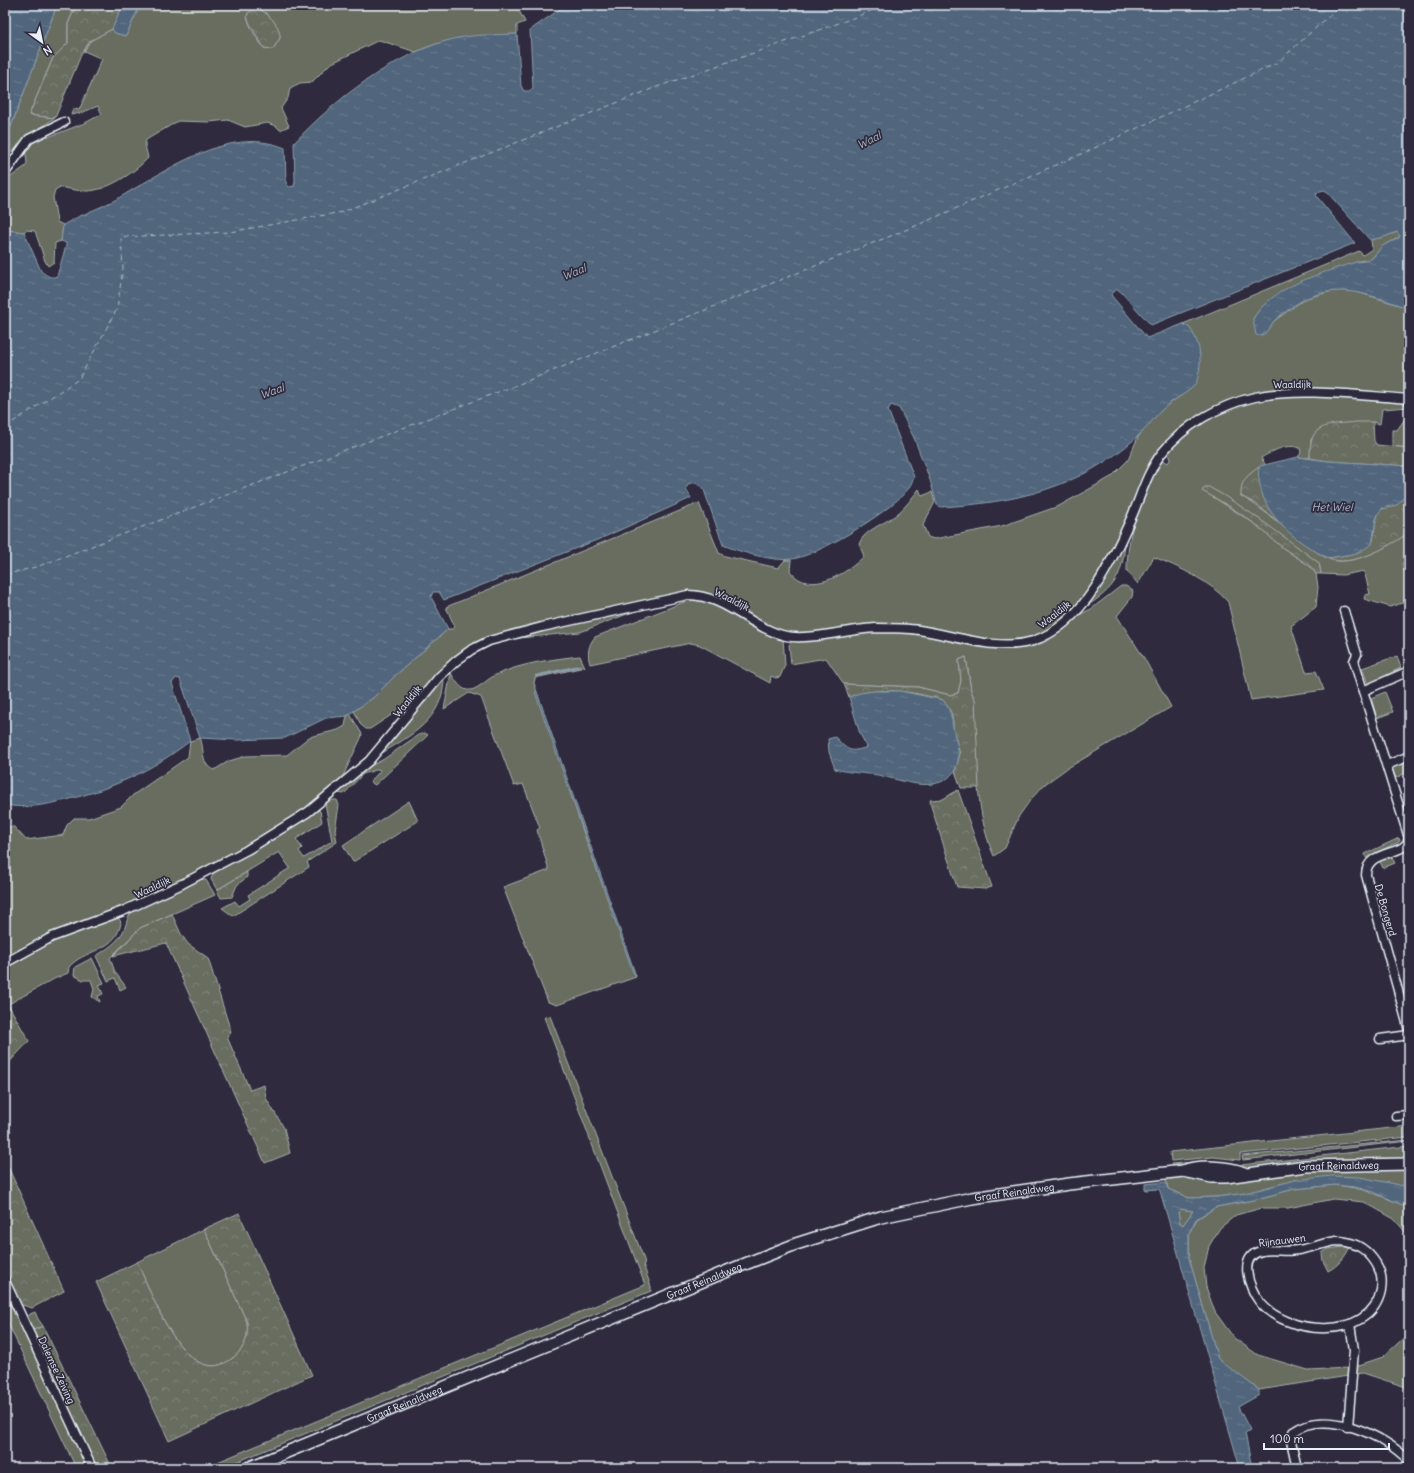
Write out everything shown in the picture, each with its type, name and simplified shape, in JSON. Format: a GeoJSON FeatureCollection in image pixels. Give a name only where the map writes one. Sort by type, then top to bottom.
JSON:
{"type":"FeatureCollection","features":[{"type":"Feature","properties":{"kind":"main road","name":"Graaf Reinaldweg"},"geometry":{"type":"LineString","coordinates":[[248,1468],[730,1270],[803,1242],[882,1218],[972,1198],[1069,1184],[1182,1171],[1199,1167],[1239,1171],[1244,1173],[1322,1165],[1409,1164]]}},
{"type":"Feature","properties":{"kind":"street"},"geometry":{"type":"LineString","coordinates":[[5,173],[29,139],[64,122]]}},
{"type":"Feature","properties":{"kind":"street","name":"Waaldijk"},"geometry":{"type":"LineString","coordinates":[[5,963],[52,937],[123,911],[182,884],[241,853],[308,812],[369,761],[446,670],[471,650],[489,641],[542,626],[688,595],[707,597],[717,600],[748,618],[787,636],[806,636],[874,628],[918,630],[1001,644],[1034,640],[1053,631],[1071,616],[1095,589],[1112,560],[1154,465],[1172,442],[1192,425],[1221,408],[1266,395],[1296,393],[1409,399]]}},
{"type":"Feature","properties":{"kind":"street"},"geometry":{"type":"LineString","coordinates":[[1344,611],[1357,654],[1354,661],[1363,691],[1409,671]]}},
{"type":"Feature","properties":{"kind":"street","name":"De Bongerd"},"geometry":{"type":"LineString","coordinates":[[1363,691],[1387,765],[1409,842],[1404,846],[1370,862],[1366,868],[1366,875],[1409,1030]]}},
{"type":"Feature","properties":{"kind":"street"},"geometry":{"type":"LineString","coordinates":[[1387,765],[1409,756]]}},
{"type":"Feature","properties":{"kind":"street"},"geometry":{"type":"LineString","coordinates":[[1380,1039],[1409,1035]]}},
{"type":"Feature","properties":{"kind":"street"},"geometry":{"type":"LineString","coordinates":[[1396,1116],[1409,1115]]}},
{"type":"Feature","properties":{"kind":"street","name":"Rijnauwen"},"geometry":{"type":"LineString","coordinates":[[1336,1241],[1343,1241],[1361,1248],[1370,1255],[1377,1266],[1381,1275],[1382,1286],[1377,1303],[1372,1310],[1366,1316],[1350,1324],[1335,1327],[1310,1327],[1296,1324],[1274,1316],[1263,1307],[1250,1286],[1247,1273],[1249,1261],[1260,1251],[1300,1250],[1336,1241]]}},
{"type":"Feature","properties":{"kind":"street","name":"Dalemse Zeiving"},"geometry":{"type":"LineString","coordinates":[[5,1281],[92,1468]]}},
{"type":"Feature","properties":{"kind":"street"},"geometry":{"type":"LineString","coordinates":[[1348,1426],[1354,1350],[1350,1324]]}},
{"type":"Feature","properties":{"kind":"street"},"geometry":{"type":"LineString","coordinates":[[1297,1468],[1291,1441],[1293,1432],[1302,1426],[1312,1424],[1348,1426],[1376,1436],[1392,1446],[1409,1461]]}},
{"type":"Feature","properties":{"kind":"green space"},"geometry":{"type":"Polygon","coordinates":[[[57,5],[76,5],[68,24],[68,43],[53,58],[29,115],[55,118],[30,135],[12,152],[5,153],[5,142],[57,5]]]}},
{"type":"Feature","properties":{"kind":"green space"},"geometry":{"type":"Polygon","coordinates":[[[76,5],[123,5],[112,29],[90,41],[81,55],[55,118],[29,115],[53,58],[68,43],[68,24],[76,5]]]}},
{"type":"Feature","properties":{"kind":"green space"},"geometry":{"type":"Polygon","coordinates":[[[140,5],[516,5],[525,22],[517,25],[517,34],[478,36],[453,40],[416,52],[379,40],[330,64],[312,82],[300,83],[290,88],[288,98],[281,108],[289,126],[280,130],[276,126],[267,123],[245,127],[228,120],[209,122],[178,121],[146,140],[145,145],[148,158],[136,169],[120,180],[104,188],[96,190],[81,191],[60,187],[55,190],[53,197],[57,222],[63,225],[61,241],[55,243],[54,262],[48,266],[35,231],[26,230],[24,232],[5,230],[5,181],[26,166],[27,162],[25,149],[30,142],[45,133],[48,137],[85,123],[102,114],[98,106],[81,113],[71,115],[73,109],[79,110],[102,59],[84,51],[90,41],[112,29],[115,33],[126,36],[140,5]],[[248,13],[248,17],[253,32],[264,48],[273,49],[280,38],[275,24],[266,13],[248,13]]]}},
{"type":"Feature","properties":{"kind":"green space"},"geometry":{"type":"Polygon","coordinates":[[[257,8],[273,20],[280,33],[280,38],[273,49],[264,48],[247,17],[248,13],[257,8]]]}},
{"type":"Feature","properties":{"kind":"green space"},"geometry":{"type":"Polygon","coordinates":[[[1398,232],[1400,237],[1383,246],[1371,259],[1359,261],[1286,290],[1261,308],[1253,319],[1264,334],[1274,321],[1307,298],[1332,291],[1351,290],[1405,307],[1409,314],[1409,396],[1329,393],[1234,400],[1167,444],[1111,556],[1080,604],[1054,627],[1037,636],[1015,641],[1000,641],[918,628],[803,634],[794,633],[778,629],[762,622],[742,606],[735,608],[714,596],[701,593],[638,602],[511,631],[483,641],[420,696],[370,729],[366,729],[361,725],[354,711],[374,697],[398,673],[448,629],[453,629],[454,625],[446,607],[699,503],[719,553],[725,556],[778,568],[785,560],[791,560],[790,571],[798,579],[807,582],[828,580],[838,576],[857,563],[864,556],[859,544],[865,535],[899,512],[919,489],[922,496],[932,492],[935,502],[923,525],[928,537],[934,539],[1002,526],[1059,506],[1111,477],[1128,460],[1138,437],[1154,418],[1166,406],[1194,386],[1189,327],[1183,324],[1359,251],[1363,255],[1372,249],[1371,240],[1398,232]]]}},
{"type":"Feature","properties":{"kind":"green space"},"geometry":{"type":"Polygon","coordinates":[[[1299,396],[1409,402],[1409,407],[1382,409],[1380,424],[1373,422],[1311,439],[1310,458],[1298,457],[1301,453],[1300,448],[1290,446],[1280,448],[1270,453],[1261,458],[1265,464],[1248,476],[1241,496],[1259,507],[1314,550],[1332,560],[1351,560],[1362,557],[1393,543],[1409,532],[1409,560],[1402,563],[1409,586],[1409,601],[1390,607],[1364,599],[1365,595],[1370,594],[1364,571],[1343,575],[1321,574],[1319,563],[1238,505],[1210,495],[1255,524],[1283,548],[1310,566],[1316,574],[1318,587],[1316,607],[1291,626],[1306,672],[1316,671],[1324,690],[1251,700],[1228,602],[1212,587],[1194,575],[1154,557],[1138,584],[1127,571],[1132,527],[1141,499],[1161,459],[1168,463],[1171,458],[1167,453],[1176,443],[1198,425],[1222,411],[1248,402],[1276,397],[1299,396]]]}},
{"type":"Feature","properties":{"kind":"green space"},"geometry":{"type":"Polygon","coordinates":[[[1409,413],[1409,448],[1392,446],[1392,430],[1397,430],[1409,413]]]}},
{"type":"Feature","properties":{"kind":"green space"},"geometry":{"type":"Polygon","coordinates":[[[1356,422],[1373,422],[1374,441],[1377,445],[1409,448],[1409,466],[1328,461],[1310,458],[1311,441],[1319,429],[1331,425],[1356,422]]]}},
{"type":"Feature","properties":{"kind":"green space"},"geometry":{"type":"Polygon","coordinates":[[[1259,467],[1264,498],[1278,522],[1256,504],[1241,496],[1243,482],[1259,467]]]}},
{"type":"Feature","properties":{"kind":"green space"},"geometry":{"type":"Polygon","coordinates":[[[1205,487],[1209,487],[1237,504],[1319,563],[1321,574],[1316,574],[1310,566],[1283,548],[1255,524],[1229,506],[1202,491],[1205,487]]]}},
{"type":"Feature","properties":{"kind":"green space"},"geometry":{"type":"Polygon","coordinates":[[[1409,490],[1409,532],[1392,544],[1359,558],[1347,561],[1337,561],[1328,558],[1358,553],[1373,541],[1376,519],[1381,509],[1393,507],[1408,493],[1409,490]]]}},
{"type":"Feature","properties":{"kind":"green space"},"geometry":{"type":"Polygon","coordinates":[[[1126,538],[1120,571],[1116,579],[1104,594],[1084,608],[1126,538]]]}},
{"type":"Feature","properties":{"kind":"green space"},"geometry":{"type":"Polygon","coordinates":[[[1121,586],[1126,586],[1133,591],[1132,597],[1117,616],[1144,658],[1171,707],[1066,769],[1045,784],[1031,799],[1019,816],[1005,848],[994,856],[987,839],[979,800],[976,758],[975,700],[971,691],[966,657],[959,660],[961,681],[958,693],[950,695],[918,687],[844,684],[826,658],[791,664],[789,645],[792,641],[880,631],[910,632],[1015,647],[1091,609],[1121,586]]]}},
{"type":"Feature","properties":{"kind":"green space"},"geometry":{"type":"Polygon","coordinates":[[[690,598],[705,599],[783,638],[785,665],[780,677],[776,678],[771,676],[770,683],[700,645],[691,643],[590,664],[589,650],[595,637],[689,600],[690,598]]]}},
{"type":"Feature","properties":{"kind":"green space"},"geometry":{"type":"Polygon","coordinates":[[[643,608],[580,632],[510,639],[551,628],[643,608]]]}},
{"type":"Feature","properties":{"kind":"green space"},"geometry":{"type":"Polygon","coordinates":[[[580,656],[585,667],[535,678],[534,683],[584,834],[636,977],[557,1005],[548,1002],[503,887],[549,870],[537,830],[540,828],[523,784],[514,786],[481,697],[469,693],[444,709],[451,673],[461,687],[471,690],[495,675],[508,670],[528,664],[580,656]]]}},
{"type":"Feature","properties":{"kind":"green space"},"geometry":{"type":"Polygon","coordinates":[[[1397,656],[1401,668],[1368,684],[1362,668],[1397,656]]]}},
{"type":"Feature","properties":{"kind":"green space"},"geometry":{"type":"Polygon","coordinates":[[[966,657],[971,691],[975,700],[979,788],[961,788],[955,771],[960,754],[953,730],[951,712],[943,700],[919,694],[896,691],[872,692],[849,697],[844,684],[918,687],[950,695],[958,693],[961,681],[959,660],[966,657]]]}},
{"type":"Feature","properties":{"kind":"green space"},"geometry":{"type":"Polygon","coordinates":[[[444,677],[443,692],[438,705],[424,725],[379,755],[444,677]]]}},
{"type":"Feature","properties":{"kind":"green space"},"geometry":{"type":"Polygon","coordinates":[[[1385,692],[1393,712],[1377,718],[1371,698],[1385,692]]]}},
{"type":"Feature","properties":{"kind":"green space"},"geometry":{"type":"Polygon","coordinates":[[[350,714],[362,734],[361,738],[341,780],[316,802],[267,834],[182,881],[45,937],[5,958],[5,826],[14,827],[26,840],[63,835],[67,825],[74,818],[89,818],[121,807],[133,795],[188,757],[190,741],[200,738],[205,760],[210,768],[214,770],[229,761],[246,756],[287,755],[309,737],[338,730],[345,726],[347,716],[350,714]]]}},
{"type":"Feature","properties":{"kind":"green space"},"geometry":{"type":"Polygon","coordinates":[[[424,733],[428,735],[375,785],[370,782],[380,771],[379,769],[363,774],[344,794],[337,793],[363,770],[384,759],[418,735],[424,733]]]}},
{"type":"Feature","properties":{"kind":"green space"},"geometry":{"type":"Polygon","coordinates":[[[1409,759],[1409,771],[1396,778],[1391,767],[1409,759]]]}},
{"type":"Feature","properties":{"kind":"green space"},"geometry":{"type":"Polygon","coordinates":[[[958,790],[992,887],[985,889],[957,887],[930,800],[943,799],[958,790]]]}},
{"type":"Feature","properties":{"kind":"green space"},"geometry":{"type":"Polygon","coordinates":[[[329,800],[337,800],[339,805],[335,831],[337,842],[307,862],[309,867],[233,916],[222,908],[235,901],[239,906],[250,899],[248,895],[290,868],[279,852],[217,890],[211,879],[214,871],[318,810],[320,811],[322,822],[296,839],[302,848],[299,851],[304,858],[332,841],[325,803],[329,800]]]}},
{"type":"Feature","properties":{"kind":"green space"},"geometry":{"type":"Polygon","coordinates":[[[409,801],[418,821],[353,862],[343,845],[409,801]]]}},
{"type":"Feature","properties":{"kind":"green space"},"geometry":{"type":"Polygon","coordinates":[[[1399,838],[1400,841],[1366,858],[1365,854],[1399,838]]]}},
{"type":"Feature","properties":{"kind":"green space"},"geometry":{"type":"Polygon","coordinates":[[[1391,856],[1395,863],[1383,868],[1379,860],[1391,856]]]}},
{"type":"Feature","properties":{"kind":"green space"},"geometry":{"type":"Polygon","coordinates":[[[247,872],[247,877],[237,885],[232,897],[221,898],[217,890],[247,872]]]}},
{"type":"Feature","properties":{"kind":"green space"},"geometry":{"type":"Polygon","coordinates":[[[200,879],[206,880],[215,895],[140,928],[110,958],[115,972],[126,987],[120,990],[115,978],[108,981],[96,956],[119,938],[131,912],[200,879]]]}},
{"type":"Feature","properties":{"kind":"green space"},"geometry":{"type":"Polygon","coordinates":[[[172,914],[181,934],[188,944],[208,958],[231,1032],[227,1037],[250,1090],[264,1085],[266,1098],[284,1128],[290,1153],[265,1163],[166,943],[113,956],[140,928],[172,914]]]}},
{"type":"Feature","properties":{"kind":"green space"},"geometry":{"type":"Polygon","coordinates":[[[116,916],[119,918],[121,925],[111,941],[75,961],[69,967],[68,973],[5,1006],[5,966],[46,945],[116,916]]]}},
{"type":"Feature","properties":{"kind":"green space"},"geometry":{"type":"Polygon","coordinates":[[[92,958],[104,983],[99,985],[103,994],[98,996],[100,1002],[92,997],[94,989],[91,980],[83,980],[74,975],[75,967],[92,958]]]}},
{"type":"Feature","properties":{"kind":"green space"},"geometry":{"type":"Polygon","coordinates":[[[8,1004],[29,1041],[5,1067],[5,1006],[8,1004]]]}},
{"type":"Feature","properties":{"kind":"green space"},"geometry":{"type":"Polygon","coordinates":[[[550,1016],[642,1254],[645,1263],[643,1264],[651,1291],[222,1468],[203,1468],[645,1285],[544,1017],[550,1016]]]}},
{"type":"Feature","properties":{"kind":"green space"},"geometry":{"type":"Polygon","coordinates":[[[1409,1126],[1409,1137],[1240,1154],[1240,1160],[1213,1157],[1171,1161],[1170,1152],[1409,1126]]]}},
{"type":"Feature","properties":{"kind":"green space"},"geometry":{"type":"Polygon","coordinates":[[[1409,1140],[1243,1160],[1242,1156],[1409,1140]]]}},
{"type":"Feature","properties":{"kind":"green space"},"geometry":{"type":"Polygon","coordinates":[[[1409,1146],[1409,1160],[1246,1169],[1172,1168],[1171,1164],[1203,1161],[1241,1165],[1409,1146]]]}},
{"type":"Feature","properties":{"kind":"green space"},"geometry":{"type":"Polygon","coordinates":[[[5,1160],[64,1291],[32,1308],[19,1304],[5,1274],[5,1160]]]}},
{"type":"Feature","properties":{"kind":"green space"},"geometry":{"type":"Polygon","coordinates":[[[1315,1169],[1409,1169],[1409,1187],[1295,1180],[1246,1193],[1217,1197],[1189,1198],[1168,1189],[1166,1177],[1315,1169]]]}},
{"type":"Feature","properties":{"kind":"green space"},"geometry":{"type":"Polygon","coordinates":[[[1335,1185],[1364,1190],[1409,1208],[1409,1236],[1394,1219],[1364,1202],[1333,1199],[1288,1208],[1262,1208],[1236,1215],[1220,1228],[1209,1246],[1204,1268],[1206,1287],[1215,1312],[1234,1338],[1258,1355],[1308,1370],[1348,1368],[1348,1376],[1259,1390],[1218,1360],[1189,1258],[1189,1233],[1197,1219],[1216,1207],[1253,1200],[1294,1189],[1335,1185]]]}},
{"type":"Feature","properties":{"kind":"green space"},"geometry":{"type":"Polygon","coordinates":[[[1181,1209],[1193,1211],[1183,1225],[1180,1223],[1178,1212],[1181,1209]]]}},
{"type":"Feature","properties":{"kind":"green space"},"geometry":{"type":"Polygon","coordinates":[[[239,1213],[312,1375],[169,1441],[96,1282],[137,1262],[161,1315],[173,1335],[186,1352],[201,1363],[217,1366],[234,1357],[241,1350],[247,1337],[247,1322],[204,1229],[239,1213]]]}},
{"type":"Feature","properties":{"kind":"green space"},"geometry":{"type":"Polygon","coordinates":[[[204,1229],[247,1322],[247,1337],[241,1350],[234,1357],[217,1366],[201,1363],[186,1352],[173,1335],[161,1315],[137,1262],[204,1229]]]}},
{"type":"Feature","properties":{"kind":"green space"},"geometry":{"type":"Polygon","coordinates":[[[1344,1245],[1350,1247],[1346,1254],[1332,1269],[1328,1271],[1323,1261],[1322,1253],[1328,1249],[1343,1247],[1344,1245]]]}},
{"type":"Feature","properties":{"kind":"green space"},"geometry":{"type":"Polygon","coordinates":[[[5,1285],[89,1468],[76,1468],[5,1317],[5,1285]]]}},
{"type":"Feature","properties":{"kind":"green space"},"geometry":{"type":"Polygon","coordinates":[[[35,1312],[43,1326],[31,1331],[26,1320],[30,1314],[35,1312]]]}},
{"type":"Feature","properties":{"kind":"green space"},"geometry":{"type":"Polygon","coordinates":[[[43,1326],[112,1468],[94,1468],[31,1331],[43,1326]]]}},
{"type":"Feature","properties":{"kind":"green space"},"geometry":{"type":"Polygon","coordinates":[[[1409,1333],[1409,1388],[1363,1373],[1356,1374],[1356,1366],[1383,1357],[1409,1333]]]}},
{"type":"Feature","properties":{"kind":"water"},"geometry":{"type":"Polygon","coordinates":[[[9,5],[57,5],[5,142],[5,15],[9,5]]]}},
{"type":"Feature","properties":{"kind":"water"},"geometry":{"type":"Polygon","coordinates":[[[123,5],[140,5],[126,36],[115,33],[112,29],[123,5]]]}},
{"type":"Feature","properties":{"kind":"water","name":"Waal"},"geometry":{"type":"Polygon","coordinates":[[[566,5],[1409,5],[1409,314],[1405,307],[1380,298],[1356,292],[1332,291],[1303,300],[1274,321],[1264,334],[1260,336],[1256,335],[1253,319],[1261,308],[1272,298],[1298,283],[1326,271],[1355,262],[1369,260],[1384,245],[1397,240],[1400,237],[1397,232],[1370,240],[1325,190],[1320,191],[1316,195],[1318,198],[1355,243],[1151,325],[1117,289],[1111,295],[1147,338],[1183,324],[1189,327],[1199,348],[1200,366],[1198,376],[1193,387],[1158,413],[1145,430],[1137,437],[1093,469],[1070,481],[1020,497],[995,502],[941,507],[937,505],[930,480],[914,438],[899,408],[891,405],[888,410],[914,477],[910,486],[888,508],[854,531],[819,550],[804,556],[785,560],[757,556],[723,545],[704,490],[697,484],[688,484],[686,489],[691,498],[602,538],[444,600],[439,592],[433,592],[431,597],[448,629],[398,673],[374,697],[347,716],[326,718],[285,738],[237,740],[200,738],[180,679],[176,678],[172,683],[190,741],[146,770],[100,790],[43,805],[20,807],[5,805],[5,230],[24,232],[41,271],[49,276],[55,277],[57,276],[66,246],[66,243],[61,241],[63,225],[115,200],[175,165],[197,155],[219,147],[241,142],[263,142],[285,148],[286,183],[289,187],[294,186],[294,143],[328,110],[367,80],[409,55],[431,46],[469,36],[517,34],[521,86],[524,91],[529,91],[533,88],[530,30],[566,5]]]}},
{"type":"Feature","properties":{"kind":"water","name":"Het Wiel"},"geometry":{"type":"Polygon","coordinates":[[[1298,457],[1328,461],[1409,466],[1408,493],[1397,505],[1384,507],[1379,512],[1376,519],[1372,544],[1358,553],[1328,558],[1306,545],[1285,529],[1269,509],[1263,497],[1258,475],[1260,466],[1298,457]]]}},
{"type":"Feature","properties":{"kind":"water"},"geometry":{"type":"Polygon","coordinates":[[[874,691],[900,691],[943,700],[951,714],[958,751],[956,768],[952,775],[937,783],[917,784],[878,775],[835,769],[829,752],[828,739],[835,737],[845,747],[852,750],[867,747],[860,734],[849,697],[860,693],[874,691]]]}},
{"type":"Feature","properties":{"kind":"water"},"geometry":{"type":"Polygon","coordinates":[[[535,692],[537,692],[636,976],[633,972],[535,692]]]}},
{"type":"Feature","properties":{"kind":"water"},"geometry":{"type":"Polygon","coordinates":[[[1331,1176],[1360,1177],[1409,1187],[1409,1208],[1374,1192],[1355,1187],[1335,1185],[1294,1189],[1253,1200],[1216,1207],[1196,1219],[1189,1233],[1189,1258],[1218,1359],[1259,1390],[1259,1395],[1238,1407],[1250,1430],[1245,1433],[1252,1468],[1240,1468],[1160,1191],[1158,1189],[1145,1190],[1145,1184],[1166,1182],[1168,1189],[1189,1198],[1217,1197],[1246,1193],[1295,1180],[1331,1176]],[[1181,1209],[1178,1212],[1180,1223],[1183,1225],[1193,1211],[1181,1209]]]}},
{"type":"Feature","properties":{"kind":"waterway"},"geometry":{"type":"LineString","coordinates":[[536,676],[580,666]]}},
{"type":"Feature","properties":{"kind":"ferry route"},"geometry":{"type":"LineString","coordinates":[[5,427],[79,379],[117,309],[123,268],[121,237],[230,232],[342,212],[654,88],[856,17],[884,5]]}},
{"type":"Feature","properties":{"kind":"ferry route"},"geometry":{"type":"LineString","coordinates":[[5,575],[39,566],[522,383],[913,227],[1088,151],[1277,63],[1341,5]]}}]}
